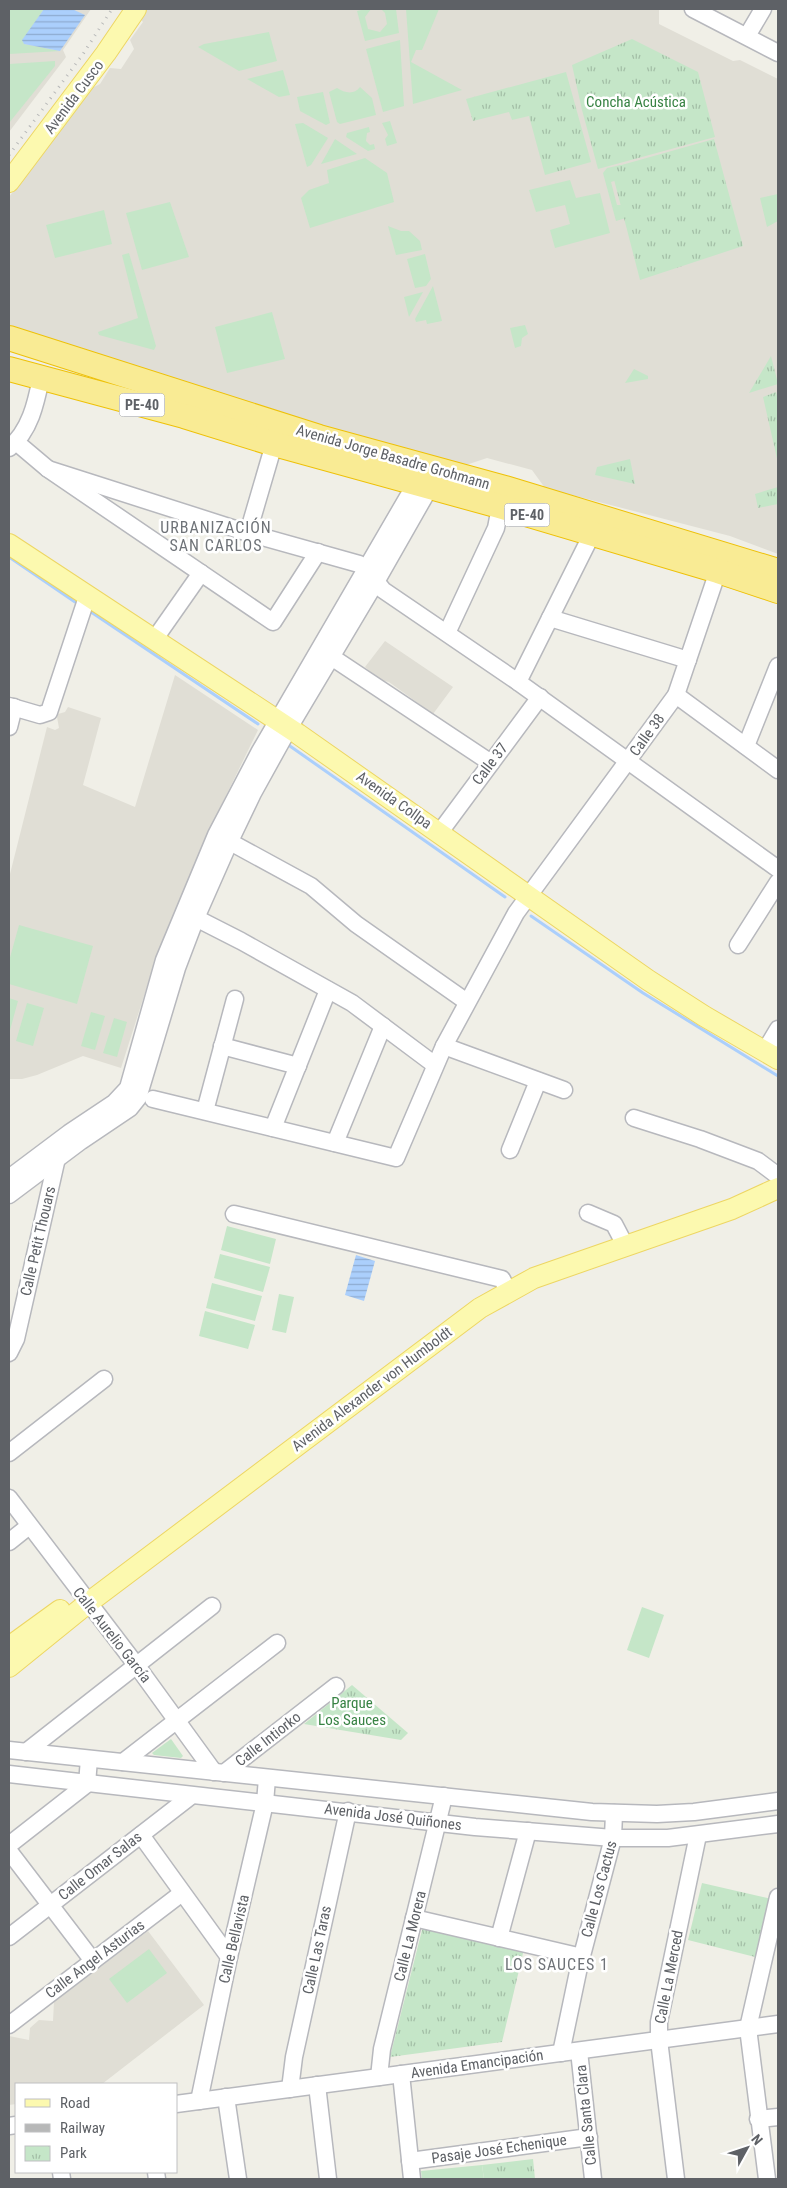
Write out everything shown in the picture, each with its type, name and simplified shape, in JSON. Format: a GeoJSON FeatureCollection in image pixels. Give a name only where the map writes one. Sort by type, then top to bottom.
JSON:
{"type":"FeatureCollection","features":[{"type":"Feature","properties":{"kind":"highway","name":"Avenida Jorge Basadre Grohmann"},"geometry":{"type":"LineString","coordinates":[[9,338],[184,405],[274,444],[423,485],[502,497],[592,534],[721,562],[778,571]]}},
{"type":"Feature","properties":{"kind":"highway","name":"Avenida Jorge Basadre Grohmann"},"geometry":{"type":"LineString","coordinates":[[13,360],[41,378],[184,405],[319,437],[502,497],[721,562],[778,591]]}},
{"type":"Feature","properties":{"kind":"highway"},"geometry":{"type":"LineString","coordinates":[[13,360],[184,405]]}},
{"type":"Feature","properties":{"kind":"main road","name":"Avenida Cusco"},"geometry":{"type":"LineString","coordinates":[[9,163],[64,92],[120,9]]}},
{"type":"Feature","properties":{"kind":"main road","name":"Avenida Cusco"},"geometry":{"type":"LineString","coordinates":[[9,182],[101,61],[136,9]]}},
{"type":"Feature","properties":{"kind":"main road","name":"Avenida Collpa"},"geometry":{"type":"LineString","coordinates":[[9,544],[87,597],[284,724],[648,980],[772,1055]]}},
{"type":"Feature","properties":{"kind":"main road","name":"Avenida Alexander von Humboldt"},"geometry":{"type":"LineString","coordinates":[[9,1667],[85,1599],[300,1435],[460,1322],[505,1285],[542,1275],[674,1219],[729,1200],[778,1177]]}},
{"type":"Feature","properties":{"kind":"main road","name":"Avenida Alexander von Humboldt"},"geometry":{"type":"LineString","coordinates":[[623,1240],[732,1209],[778,1188]]}},
{"type":"Feature","properties":{"kind":"main road","name":"Avenida Alexander von Humboldt"},"geometry":{"type":"LineString","coordinates":[[9,1647],[85,1599]]}},
{"type":"Feature","properties":{"kind":"street"},"geometry":{"type":"LineString","coordinates":[[693,9],[778,53]]}},
{"type":"Feature","properties":{"kind":"street"},"geometry":{"type":"LineString","coordinates":[[747,36],[763,9]]}},
{"type":"Feature","properties":{"kind":"street"},"geometry":{"type":"LineString","coordinates":[[41,378],[34,411],[12,445],[272,622],[318,552]]}},
{"type":"Feature","properties":{"kind":"street"},"geometry":{"type":"LineString","coordinates":[[248,533],[274,444]]}},
{"type":"Feature","properties":{"kind":"street"},"geometry":{"type":"LineString","coordinates":[[48,468],[248,533],[359,564],[383,590],[540,697],[775,862]]}},
{"type":"Feature","properties":{"kind":"street"},"geometry":{"type":"LineString","coordinates":[[9,1195],[17,1174],[69,1133],[114,1102],[128,1088],[164,960],[190,915],[252,765],[284,724],[372,576],[423,485]]}},
{"type":"Feature","properties":{"kind":"street"},"geometry":{"type":"LineString","coordinates":[[447,633],[496,528],[502,497]]}},
{"type":"Feature","properties":{"kind":"street"},"geometry":{"type":"LineString","coordinates":[[518,682],[592,534]]}},
{"type":"Feature","properties":{"kind":"street","name":"Calle 38"},"geometry":{"type":"LineString","coordinates":[[335,1143],[396,1158],[444,1046],[509,924],[676,695],[721,562]]}},
{"type":"Feature","properties":{"kind":"street"},"geometry":{"type":"LineString","coordinates":[[154,640],[201,573]]}},
{"type":"Feature","properties":{"kind":"street"},"geometry":{"type":"LineString","coordinates":[[9,727],[11,706],[40,715],[48,712],[87,597]]}},
{"type":"Feature","properties":{"kind":"street"},"geometry":{"type":"LineString","coordinates":[[550,618],[688,660]]}},
{"type":"Feature","properties":{"kind":"street"},"geometry":{"type":"LineString","coordinates":[[326,653],[491,762]]}},
{"type":"Feature","properties":{"kind":"street"},"geometry":{"type":"LineString","coordinates":[[746,746],[778,666]]}},
{"type":"Feature","properties":{"kind":"street"},"geometry":{"type":"LineString","coordinates":[[676,695],[778,770]]}},
{"type":"Feature","properties":{"kind":"street","name":"Calle 37"},"geometry":{"type":"LineString","coordinates":[[440,832],[540,697]]}},
{"type":"Feature","properties":{"kind":"street"},"geometry":{"type":"LineString","coordinates":[[223,838],[311,886],[356,924],[467,1002]]}},
{"type":"Feature","properties":{"kind":"street"},"geometry":{"type":"LineString","coordinates":[[738,945],[778,882]]}},
{"type":"Feature","properties":{"kind":"street"},"geometry":{"type":"LineString","coordinates":[[190,915],[352,1003],[435,1065]]}},
{"type":"Feature","properties":{"kind":"street"},"geometry":{"type":"LineString","coordinates":[[17,1174],[57,1158],[130,1108],[138,1098],[177,968],[190,915]]}},
{"type":"Feature","properties":{"kind":"street"},"geometry":{"type":"LineString","coordinates":[[273,1128],[328,990]]}},
{"type":"Feature","properties":{"kind":"street"},"geometry":{"type":"LineString","coordinates":[[205,1111],[236,999]]}},
{"type":"Feature","properties":{"kind":"street"},"geometry":{"type":"LineString","coordinates":[[153,1099],[335,1143],[383,1026]]}},
{"type":"Feature","properties":{"kind":"street"},"geometry":{"type":"LineString","coordinates":[[772,1055],[778,1029]]}},
{"type":"Feature","properties":{"kind":"street"},"geometry":{"type":"LineString","coordinates":[[222,1046],[298,1066]]}},
{"type":"Feature","properties":{"kind":"street"},"geometry":{"type":"LineString","coordinates":[[444,1046],[564,1090]]}},
{"type":"Feature","properties":{"kind":"street"},"geometry":{"type":"LineString","coordinates":[[510,1150],[538,1081]]}},
{"type":"Feature","properties":{"kind":"street"},"geometry":{"type":"LineString","coordinates":[[634,1118],[758,1160],[778,1177]]}},
{"type":"Feature","properties":{"kind":"street","name":"Calle Petit Thouars"},"geometry":{"type":"LineString","coordinates":[[9,1353],[16,1339],[57,1158]]}},
{"type":"Feature","properties":{"kind":"street"},"geometry":{"type":"LineString","coordinates":[[588,1213],[614,1224],[623,1240]]}},
{"type":"Feature","properties":{"kind":"street"},"geometry":{"type":"LineString","coordinates":[[234,1214],[505,1285]]}},
{"type":"Feature","properties":{"kind":"street"},"geometry":{"type":"LineString","coordinates":[[9,1453],[104,1379]]}},
{"type":"Feature","properties":{"kind":"street","name":"Calle Aurelio García"},"geometry":{"type":"LineString","coordinates":[[9,1498],[177,1721],[219,1772]]}},
{"type":"Feature","properties":{"kind":"street"},"geometry":{"type":"LineString","coordinates":[[9,1542],[29,1526]]}},
{"type":"Feature","properties":{"kind":"street"},"geometry":{"type":"LineString","coordinates":[[26,1752],[212,1606]]}},
{"type":"Feature","properties":{"kind":"street"},"geometry":{"type":"LineString","coordinates":[[123,1762],[278,1643]]}},
{"type":"Feature","properties":{"kind":"street","name":"Calle Intiorko"},"geometry":{"type":"LineString","coordinates":[[219,1772],[336,1686]]}},
{"type":"Feature","properties":{"kind":"street","name":"Avenida José Quiñones"},"geometry":{"type":"LineString","coordinates":[[9,1750],[592,1812],[694,1812],[778,1801]]}},
{"type":"Feature","properties":{"kind":"street"},"geometry":{"type":"LineString","coordinates":[[9,1845],[87,1784],[89,1759]]}},
{"type":"Feature","properties":{"kind":"street","name":"Avenida José Quiñones"},"geometry":{"type":"LineString","coordinates":[[9,1774],[191,1796],[613,1838],[668,1838],[778,1824]]}},
{"type":"Feature","properties":{"kind":"street","name":"Calle Bellavista"},"geometry":{"type":"LineString","coordinates":[[199,2101],[229,1957],[265,1803],[267,1778]]}},
{"type":"Feature","properties":{"kind":"street","name":"Calle Omar Salas"},"geometry":{"type":"LineString","coordinates":[[9,1937],[191,1796]]}},
{"type":"Feature","properties":{"kind":"street","name":"Calle La Morera"},"geometry":{"type":"LineString","coordinates":[[379,2077],[382,2049],[444,1796]]}},
{"type":"Feature","properties":{"kind":"street","name":"Calle Las Taras"},"geometry":{"type":"LineString","coordinates":[[290,2089],[294,2057],[348,1811]]}},
{"type":"Feature","properties":{"kind":"street","name":"Calle Los Cactus"},"geometry":{"type":"LineString","coordinates":[[561,2053],[582,1957],[613,1838],[614,1813]]}},
{"type":"Feature","properties":{"kind":"street"},"geometry":{"type":"LineString","coordinates":[[499,1938],[528,1831]]}},
{"type":"Feature","properties":{"kind":"street"},"geometry":{"type":"LineString","coordinates":[[141,1834],[229,1957]]}},
{"type":"Feature","properties":{"kind":"street","name":"Calle La Merced"},"geometry":{"type":"LineString","coordinates":[[676,2179],[659,2040],[659,2022],[698,1835]]}},
{"type":"Feature","properties":{"kind":"street"},"geometry":{"type":"LineString","coordinates":[[9,1851],[93,1961]]}},
{"type":"Feature","properties":{"kind":"street","name":"Calle Angel Asturias"},"geometry":{"type":"LineString","coordinates":[[9,2025],[182,1893]]}},
{"type":"Feature","properties":{"kind":"street"},"geometry":{"type":"LineString","coordinates":[[767,2179],[748,2028],[778,1897]]}},
{"type":"Feature","properties":{"kind":"street"},"geometry":{"type":"LineString","coordinates":[[414,1918],[582,1957]]}},
{"type":"Feature","properties":{"kind":"street","name":"Avenida Emancipación"},"geometry":{"type":"LineString","coordinates":[[178,2104],[778,2024]]}},
{"type":"Feature","properties":{"kind":"street","name":"Calle Santa Clara"},"geometry":{"type":"LineString","coordinates":[[579,2051],[593,2179]]}},
{"type":"Feature","properties":{"kind":"street"},"geometry":{"type":"LineString","coordinates":[[401,2074],[412,2179]]}},
{"type":"Feature","properties":{"kind":"street"},"geometry":{"type":"LineString","coordinates":[[317,2086],[328,2179]]}},
{"type":"Feature","properties":{"kind":"street"},"geometry":{"type":"LineString","coordinates":[[226,2098],[238,2179]]}},
{"type":"Feature","properties":{"kind":"street"},"geometry":{"type":"LineString","coordinates":[[758,2119],[778,2117]]}},
{"type":"Feature","properties":{"kind":"street","name":"Pasaje José Echenique"},"geometry":{"type":"LineString","coordinates":[[410,2162],[589,2137]]}},
{"type":"Feature","properties":{"kind":"shaded area"},"geometry":{"type":"Polygon","coordinates":[[[9,9],[91,9],[63,50],[66,57],[9,132],[9,9]]]}},
{"type":"Feature","properties":{"kind":"shaded area"},"geometry":{"type":"Polygon","coordinates":[[[148,9],[659,9],[659,24],[733,61],[740,60],[778,79],[778,554],[730,536],[545,488],[532,470],[487,458],[463,466],[344,434],[9,326],[9,197],[90,89],[100,84],[110,68],[121,69],[134,49],[130,40],[143,22],[141,20],[148,9]]]}},
{"type":"Feature","properties":{"kind":"shaded area"},"geometry":{"type":"Polygon","coordinates":[[[385,641],[453,687],[433,714],[389,682],[379,680],[365,667],[385,641]]]}},
{"type":"Feature","properties":{"kind":"shaded area"},"geometry":{"type":"Polygon","coordinates":[[[175,675],[258,730],[219,810],[157,955],[121,1068],[83,1056],[37,1075],[22,1079],[9,1079],[9,878],[47,727],[55,730],[59,728],[58,714],[65,712],[68,707],[101,718],[83,785],[135,807],[175,675]]]}},
{"type":"Feature","properties":{"kind":"shaded area"},"geometry":{"type":"Polygon","coordinates":[[[148,1931],[204,2005],[103,2083],[15,2083],[15,2104],[9,2105],[9,2036],[29,2040],[30,2028],[39,2020],[53,2021],[54,2002],[148,1931]]]}},
{"type":"Feature","properties":{"kind":"green space"},"geometry":{"type":"Polygon","coordinates":[[[9,9],[44,9],[23,40],[24,44],[60,51],[9,54],[9,9]]]}},
{"type":"Feature","properties":{"kind":"green space"},"geometry":{"type":"Polygon","coordinates":[[[371,9],[365,17],[368,29],[380,32],[387,24],[385,13],[381,9],[396,9],[399,33],[365,41],[357,11],[371,9]]]}},
{"type":"Feature","properties":{"kind":"green space"},"geometry":{"type":"Polygon","coordinates":[[[406,9],[439,9],[422,50],[416,50],[411,62],[462,90],[413,104],[406,9]]]}},
{"type":"Feature","properties":{"kind":"green space"},"geometry":{"type":"Polygon","coordinates":[[[269,32],[277,61],[239,71],[198,47],[204,44],[269,32]]]}},
{"type":"Feature","properties":{"kind":"green space","name":"Concha Acústica"},"geometry":{"type":"Polygon","coordinates":[[[632,39],[698,72],[715,137],[598,169],[572,65],[632,39]]]}},
{"type":"Feature","properties":{"kind":"green space"},"geometry":{"type":"Polygon","coordinates":[[[400,40],[404,106],[383,112],[366,49],[400,40]]]}},
{"type":"Feature","properties":{"kind":"green space"},"geometry":{"type":"Polygon","coordinates":[[[55,61],[55,66],[9,123],[9,64],[55,61]]]}},
{"type":"Feature","properties":{"kind":"green space"},"geometry":{"type":"Polygon","coordinates":[[[283,70],[290,95],[279,97],[247,79],[283,70]]]}},
{"type":"Feature","properties":{"kind":"green space"},"geometry":{"type":"Polygon","coordinates":[[[566,72],[591,162],[545,175],[529,116],[512,120],[509,112],[473,121],[466,99],[566,72]]]}},
{"type":"Feature","properties":{"kind":"green space"},"geometry":{"type":"Polygon","coordinates":[[[360,87],[372,98],[376,115],[340,124],[337,122],[329,92],[337,88],[346,92],[352,92],[360,87]]]}},
{"type":"Feature","properties":{"kind":"green space"},"geometry":{"type":"Polygon","coordinates":[[[323,92],[330,123],[326,125],[300,111],[297,97],[323,92]]]}},
{"type":"Feature","properties":{"kind":"green space"},"geometry":{"type":"Polygon","coordinates":[[[390,121],[397,143],[387,146],[385,139],[388,135],[382,123],[390,121]]]}},
{"type":"Feature","properties":{"kind":"green space"},"geometry":{"type":"Polygon","coordinates":[[[303,123],[328,138],[311,165],[307,167],[295,124],[303,123]]]}},
{"type":"Feature","properties":{"kind":"green space"},"geometry":{"type":"Polygon","coordinates":[[[369,127],[370,132],[367,133],[366,141],[370,145],[374,144],[375,149],[368,151],[346,137],[347,133],[369,127]]]}},
{"type":"Feature","properties":{"kind":"green space"},"geometry":{"type":"Polygon","coordinates":[[[335,139],[357,154],[321,164],[335,139]]]}},
{"type":"Feature","properties":{"kind":"green space"},"geometry":{"type":"Polygon","coordinates":[[[714,139],[743,246],[640,280],[611,168],[714,139]]]}},
{"type":"Feature","properties":{"kind":"green space"},"geometry":{"type":"Polygon","coordinates":[[[365,158],[387,173],[394,202],[310,228],[301,198],[309,190],[329,183],[327,170],[365,158]]]}},
{"type":"Feature","properties":{"kind":"green space"},"geometry":{"type":"Polygon","coordinates":[[[621,165],[624,178],[611,182],[617,205],[622,205],[626,218],[616,221],[603,173],[607,168],[621,165]]]}},
{"type":"Feature","properties":{"kind":"green space"},"geometry":{"type":"Polygon","coordinates":[[[570,180],[576,198],[600,193],[610,233],[555,248],[550,230],[570,224],[565,205],[536,212],[529,190],[570,180]]]}},
{"type":"Feature","properties":{"kind":"green space"},"geometry":{"type":"Polygon","coordinates":[[[778,194],[778,221],[767,227],[760,198],[778,194]]]}},
{"type":"Feature","properties":{"kind":"green space"},"geometry":{"type":"Polygon","coordinates":[[[170,202],[189,257],[142,270],[126,213],[170,202]]]}},
{"type":"Feature","properties":{"kind":"green space"},"geometry":{"type":"Polygon","coordinates":[[[104,210],[112,244],[55,258],[46,225],[104,210]]]}},
{"type":"Feature","properties":{"kind":"green space"},"geometry":{"type":"Polygon","coordinates":[[[388,226],[401,231],[409,231],[420,241],[422,250],[396,255],[388,226]]]}},
{"type":"Feature","properties":{"kind":"green space"},"geometry":{"type":"Polygon","coordinates":[[[129,253],[156,346],[154,350],[99,335],[98,332],[138,318],[122,255],[129,253]]]}},
{"type":"Feature","properties":{"kind":"green space"},"geometry":{"type":"Polygon","coordinates":[[[425,254],[431,279],[426,286],[415,288],[407,259],[425,254]]]}},
{"type":"Feature","properties":{"kind":"green space"},"geometry":{"type":"Polygon","coordinates":[[[433,286],[442,321],[427,324],[426,320],[416,322],[415,319],[433,286]]]}},
{"type":"Feature","properties":{"kind":"green space"},"geometry":{"type":"Polygon","coordinates":[[[423,292],[409,317],[404,297],[423,292]]]}},
{"type":"Feature","properties":{"kind":"green space"},"geometry":{"type":"Polygon","coordinates":[[[272,312],[285,359],[227,373],[215,327],[272,312]]]}},
{"type":"Feature","properties":{"kind":"green space"},"geometry":{"type":"Polygon","coordinates":[[[525,325],[528,334],[522,338],[521,346],[515,348],[510,328],[525,325]]]}},
{"type":"Feature","properties":{"kind":"green space"},"geometry":{"type":"Polygon","coordinates":[[[771,356],[778,384],[749,393],[771,356]]]}},
{"type":"Feature","properties":{"kind":"green space"},"geometry":{"type":"Polygon","coordinates":[[[634,369],[648,376],[648,379],[625,383],[634,369]]]}},
{"type":"Feature","properties":{"kind":"green space"},"geometry":{"type":"Polygon","coordinates":[[[776,392],[778,400],[778,463],[763,397],[776,392]]]}},
{"type":"Feature","properties":{"kind":"green space"},"geometry":{"type":"Polygon","coordinates":[[[630,459],[635,484],[595,475],[597,467],[630,459]]]}},
{"type":"Feature","properties":{"kind":"green space"},"geometry":{"type":"Polygon","coordinates":[[[778,487],[778,504],[758,508],[755,494],[778,487]]]}},
{"type":"Feature","properties":{"kind":"green space"},"geometry":{"type":"Polygon","coordinates":[[[19,925],[93,946],[77,1004],[9,984],[9,961],[19,925]]]}},
{"type":"Feature","properties":{"kind":"green space"},"geometry":{"type":"Polygon","coordinates":[[[9,998],[18,1001],[9,1034],[9,998]]]}},
{"type":"Feature","properties":{"kind":"green space"},"geometry":{"type":"Polygon","coordinates":[[[27,1003],[44,1008],[33,1046],[16,1041],[27,1003]]]}},
{"type":"Feature","properties":{"kind":"green space"},"geometry":{"type":"Polygon","coordinates":[[[91,1012],[105,1016],[95,1050],[81,1046],[91,1012]]]}},
{"type":"Feature","properties":{"kind":"green space"},"geometry":{"type":"Polygon","coordinates":[[[114,1018],[127,1022],[117,1057],[103,1053],[114,1018]]]}},
{"type":"Feature","properties":{"kind":"green space"},"geometry":{"type":"Polygon","coordinates":[[[227,1226],[276,1239],[270,1264],[221,1250],[227,1226]]]}},
{"type":"Feature","properties":{"kind":"green space"},"geometry":{"type":"Polygon","coordinates":[[[220,1254],[270,1267],[263,1292],[214,1278],[220,1254]]]}},
{"type":"Feature","properties":{"kind":"green space"},"geometry":{"type":"Polygon","coordinates":[[[212,1283],[262,1296],[255,1321],[206,1308],[212,1283]]]}},
{"type":"Feature","properties":{"kind":"green space"},"geometry":{"type":"Polygon","coordinates":[[[279,1294],[294,1297],[286,1333],[272,1330],[279,1294]]]}},
{"type":"Feature","properties":{"kind":"green space"},"geometry":{"type":"Polygon","coordinates":[[[205,1311],[255,1325],[248,1349],[199,1336],[205,1311]]]}},
{"type":"Feature","properties":{"kind":"green space"},"geometry":{"type":"Polygon","coordinates":[[[642,1607],[664,1615],[649,1658],[627,1650],[642,1607]]]}},
{"type":"Feature","properties":{"kind":"green space","name":"Parque Los Sauces"},"geometry":{"type":"Polygon","coordinates":[[[352,1685],[408,1733],[401,1740],[304,1724],[352,1685]]]}},
{"type":"Feature","properties":{"kind":"green space"},"geometry":{"type":"Polygon","coordinates":[[[171,1739],[183,1756],[181,1758],[154,1755],[152,1753],[171,1739]]]}},
{"type":"Feature","properties":{"kind":"green space"},"geometry":{"type":"Polygon","coordinates":[[[702,1883],[772,1899],[759,1958],[688,1940],[702,1883]]]}},
{"type":"Feature","properties":{"kind":"green space"},"geometry":{"type":"Polygon","coordinates":[[[423,1926],[524,1949],[502,2042],[390,2057],[423,1926]]]}},
{"type":"Feature","properties":{"kind":"green space"},"geometry":{"type":"Polygon","coordinates":[[[149,1949],[167,1973],[127,2003],[109,1979],[149,1949]]]}},
{"type":"Feature","properties":{"kind":"green space"},"geometry":{"type":"Polygon","coordinates":[[[533,2159],[535,2179],[484,2179],[482,2165],[533,2159]]]}},
{"type":"Feature","properties":{"kind":"green space"},"geometry":{"type":"Polygon","coordinates":[[[482,2165],[484,2179],[422,2179],[421,2171],[482,2165]]]}},
{"type":"Feature","properties":{"kind":"water"},"geometry":{"type":"Polygon","coordinates":[[[44,9],[72,9],[85,15],[60,51],[24,44],[22,40],[44,9]]]}},
{"type":"Feature","properties":{"kind":"water"},"geometry":{"type":"Polygon","coordinates":[[[356,1255],[375,1261],[364,1301],[345,1295],[356,1255]]]}},
{"type":"Feature","properties":{"kind":"waterway"},"geometry":{"type":"LineString","coordinates":[[9,557],[75,602]]}},
{"type":"Feature","properties":{"kind":"waterway"},"geometry":{"type":"LineString","coordinates":[[91,612],[258,724]]}},
{"type":"Feature","properties":{"kind":"waterway"},"geometry":{"type":"LineString","coordinates":[[287,744],[505,897]]}},
{"type":"Feature","properties":{"kind":"waterway"},"geometry":{"type":"LineString","coordinates":[[531,916],[643,993],[778,1076]]}},
{"type":"Feature","properties":{"kind":"railway"},"geometry":{"type":"LineString","coordinates":[[9,155],[83,54],[112,9]]}},
{"type":"Feature","properties":{"kind":"district","name":"URBANIZACIÓN SAN CARLOS"},"geometry":{"type":"Point","coordinates":[216,536]}},
{"type":"Feature","properties":{"kind":"district","name":"LOS SAUCES 1"},"geometry":{"type":"Point","coordinates":[557,1964]}}]}
